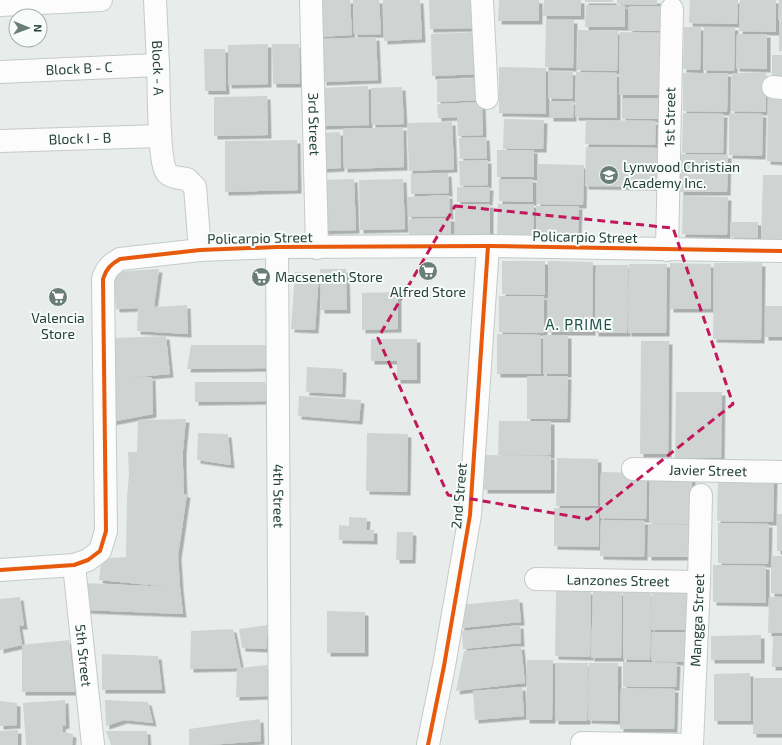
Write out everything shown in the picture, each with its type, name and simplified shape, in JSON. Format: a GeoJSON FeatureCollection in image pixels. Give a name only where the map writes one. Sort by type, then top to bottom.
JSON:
{"type":"FeatureCollection","features":[{"type":"Feature","properties":{"kind":"street"},"geometry":{"type":"LineString","coordinates":[[0,5],[101,0]]}},
{"type":"Feature","properties":{"kind":"street","name":"Block - A"},"geometry":{"type":"LineString","coordinates":[[155,0],[160,136]]}},
{"type":"Feature","properties":{"kind":"street","name":"3rd Street"},"geometry":{"type":"LineString","coordinates":[[311,0],[317,248]]}},
{"type":"Feature","properties":{"kind":"street"},"geometry":{"type":"LineString","coordinates":[[482,0],[487,98]]}},
{"type":"Feature","properties":{"kind":"street","name":"1st Street"},"geometry":{"type":"LineString","coordinates":[[667,250],[672,9]]}},
{"type":"Feature","properties":{"kind":"street","name":"Block B - C"},"geometry":{"type":"LineString","coordinates":[[0,72],[158,65]]}},
{"type":"Feature","properties":{"kind":"street"},"geometry":{"type":"LineString","coordinates":[[160,136],[163,167],[167,174],[177,178],[187,178],[195,187],[200,250]]}},
{"type":"Feature","properties":{"kind":"street","name":"Block I - B"},"geometry":{"type":"LineString","coordinates":[[0,141],[160,136]]}},
{"type":"Feature","properties":{"kind":"street","name":"Policarpio Street"},"geometry":{"type":"LineString","coordinates":[[0,570],[74,565],[88,560],[100,551],[106,531],[103,279],[108,268],[120,259],[200,250],[277,247],[488,246],[782,251]]}},
{"type":"Feature","properties":{"kind":"street","name":"2nd Street"},"geometry":{"type":"LineString","coordinates":[[428,745],[444,666],[470,515],[488,246]]}},
{"type":"Feature","properties":{"kind":"street","name":"4th Street"},"geometry":{"type":"LineString","coordinates":[[277,247],[280,745]]}},
{"type":"Feature","properties":{"kind":"street","name":"Javier Street"},"geometry":{"type":"LineString","coordinates":[[633,469],[782,472]]}},
{"type":"Feature","properties":{"kind":"street","name":"Mangga Street"},"geometry":{"type":"LineString","coordinates":[[692,745],[701,495]]}},
{"type":"Feature","properties":{"kind":"street","name":"5th Street"},"geometry":{"type":"LineString","coordinates":[[74,565],[93,745]]}},
{"type":"Feature","properties":{"kind":"street","name":"Lanzones Street"},"geometry":{"type":"LineString","coordinates":[[536,580],[699,582]]}},
{"type":"Feature","properties":{"kind":"street"},"geometry":{"type":"LineString","coordinates":[[582,743],[692,745]]}},
{"type":"Feature","properties":{"kind":"highlighted area"},"geometry":{"type":"Polygon","coordinates":[[[455,206],[673,228],[733,404],[588,519],[448,495],[378,338],[455,206]]]}},
{"type":"Feature","properties":{"kind":"building"},"geometry":{"type":"Polygon","coordinates":[[[317,0],[350,0],[352,35],[318,37],[317,0]]]}},
{"type":"Feature","properties":{"kind":"building"},"geometry":{"type":"Polygon","coordinates":[[[353,0],[379,0],[381,34],[354,35],[353,0]]]}},
{"type":"Feature","properties":{"kind":"building"},"geometry":{"type":"Polygon","coordinates":[[[383,0],[420,0],[422,39],[384,41],[383,0]]]}},
{"type":"Feature","properties":{"kind":"building"},"geometry":{"type":"Polygon","coordinates":[[[429,0],[472,0],[473,28],[430,29],[429,0]]]}},
{"type":"Feature","properties":{"kind":"building"},"geometry":{"type":"Polygon","coordinates":[[[499,0],[539,0],[539,21],[498,21],[499,0]]]}},
{"type":"Feature","properties":{"kind":"building"},"geometry":{"type":"Polygon","coordinates":[[[544,0],[581,0],[581,16],[543,16],[544,0]]]}},
{"type":"Feature","properties":{"kind":"building"},"geometry":{"type":"Polygon","coordinates":[[[585,0],[613,0],[613,2],[585,2],[585,0]]]}},
{"type":"Feature","properties":{"kind":"building"},"geometry":{"type":"Polygon","coordinates":[[[617,0],[657,0],[657,5],[617,4],[617,0]]]}},
{"type":"Feature","properties":{"kind":"building"},"geometry":{"type":"Polygon","coordinates":[[[690,0],[738,0],[737,24],[689,23],[690,0]]]}},
{"type":"Feature","properties":{"kind":"building"},"geometry":{"type":"Polygon","coordinates":[[[740,0],[776,0],[776,32],[739,31],[740,0]]]}},
{"type":"Feature","properties":{"kind":"building"},"geometry":{"type":"Polygon","coordinates":[[[779,0],[782,0],[782,20],[778,19],[779,0]]]}},
{"type":"Feature","properties":{"kind":"building"},"geometry":{"type":"Polygon","coordinates":[[[586,5],[625,5],[625,27],[585,27],[586,5]]]}},
{"type":"Feature","properties":{"kind":"building"},"geometry":{"type":"Polygon","coordinates":[[[629,6],[668,6],[668,31],[629,31],[629,6]]]}},
{"type":"Feature","properties":{"kind":"building"},"geometry":{"type":"Polygon","coordinates":[[[546,20],[574,20],[573,68],[545,67],[546,20]]]}},
{"type":"Feature","properties":{"kind":"building"},"geometry":{"type":"Polygon","coordinates":[[[779,22],[782,22],[782,51],[779,51],[779,22]]]}},
{"type":"Feature","properties":{"kind":"building"},"geometry":{"type":"Polygon","coordinates":[[[684,27],[701,27],[700,70],[683,69],[684,27]]]}},
{"type":"Feature","properties":{"kind":"building"},"geometry":{"type":"Polygon","coordinates":[[[704,27],[735,27],[734,71],[703,70],[704,27]]]}},
{"type":"Feature","properties":{"kind":"building"},"geometry":{"type":"Polygon","coordinates":[[[578,30],[618,31],[617,71],[577,70],[578,30]]]}},
{"type":"Feature","properties":{"kind":"building"},"geometry":{"type":"Polygon","coordinates":[[[479,32],[481,74],[432,76],[431,34],[479,32]]]}},
{"type":"Feature","properties":{"kind":"building"},"geometry":{"type":"Polygon","coordinates":[[[620,32],[662,33],[661,95],[619,95],[620,32]]]}},
{"type":"Feature","properties":{"kind":"building"},"geometry":{"type":"Polygon","coordinates":[[[737,34],[767,34],[767,69],[736,68],[737,34]]]}},
{"type":"Feature","properties":{"kind":"building"},"geometry":{"type":"Polygon","coordinates":[[[376,37],[378,80],[323,82],[322,39],[376,37]]]}},
{"type":"Feature","properties":{"kind":"building"},"geometry":{"type":"Polygon","coordinates":[[[268,44],[268,84],[228,85],[228,45],[268,44]]]}},
{"type":"Feature","properties":{"kind":"building"},"geometry":{"type":"Polygon","coordinates":[[[272,44],[299,44],[300,84],[273,84],[272,44]]]}},
{"type":"Feature","properties":{"kind":"building"},"geometry":{"type":"Polygon","coordinates":[[[204,49],[225,49],[226,91],[205,91],[204,49]]]}},
{"type":"Feature","properties":{"kind":"building"},"geometry":{"type":"Polygon","coordinates":[[[772,55],[782,55],[782,83],[772,83],[772,55]]]}},
{"type":"Feature","properties":{"kind":"building"},"geometry":{"type":"Polygon","coordinates":[[[499,67],[546,68],[546,114],[499,113],[499,67]]]}},
{"type":"Feature","properties":{"kind":"building"},"geometry":{"type":"Polygon","coordinates":[[[548,71],[573,72],[572,99],[548,98],[548,71]]]}},
{"type":"Feature","properties":{"kind":"building"},"geometry":{"type":"Polygon","coordinates":[[[576,72],[617,73],[617,118],[575,117],[576,72]]]}},
{"type":"Feature","properties":{"kind":"building"},"geometry":{"type":"Polygon","coordinates":[[[683,73],[728,73],[727,112],[683,111],[683,73]]]}},
{"type":"Feature","properties":{"kind":"building"},"geometry":{"type":"Polygon","coordinates":[[[732,73],[766,73],[766,112],[731,111],[732,73]]]}},
{"type":"Feature","properties":{"kind":"building"},"geometry":{"type":"Polygon","coordinates":[[[481,78],[482,100],[437,102],[437,80],[481,78]]]}},
{"type":"Feature","properties":{"kind":"building"},"geometry":{"type":"Polygon","coordinates":[[[368,86],[369,125],[321,126],[320,88],[368,86]]]}},
{"type":"Feature","properties":{"kind":"building"},"geometry":{"type":"Polygon","coordinates":[[[402,87],[404,124],[372,125],[371,88],[402,87]]]}},
{"type":"Feature","properties":{"kind":"building"},"geometry":{"type":"Polygon","coordinates":[[[768,95],[782,95],[782,162],[767,161],[768,95]]]}},
{"type":"Feature","properties":{"kind":"building"},"geometry":{"type":"Polygon","coordinates":[[[267,96],[268,135],[214,136],[214,97],[267,96]]]}},
{"type":"Feature","properties":{"kind":"building"},"geometry":{"type":"Polygon","coordinates":[[[622,98],[658,98],[658,119],[622,119],[622,98]]]}},
{"type":"Feature","properties":{"kind":"building"},"geometry":{"type":"Polygon","coordinates":[[[550,101],[574,101],[573,118],[550,118],[550,101]]]}},
{"type":"Feature","properties":{"kind":"building"},"geometry":{"type":"Polygon","coordinates":[[[482,102],[483,135],[458,136],[457,117],[438,118],[437,104],[482,102]]]}},
{"type":"Feature","properties":{"kind":"building"},"geometry":{"type":"Polygon","coordinates":[[[683,113],[724,114],[723,153],[682,153],[683,113]]]}},
{"type":"Feature","properties":{"kind":"building"},"geometry":{"type":"Polygon","coordinates":[[[729,113],[763,114],[762,156],[729,155],[729,113]]]}},
{"type":"Feature","properties":{"kind":"building"},"geometry":{"type":"Polygon","coordinates":[[[504,119],[544,120],[543,149],[503,149],[504,119]]]}},
{"type":"Feature","properties":{"kind":"building"},"geometry":{"type":"Polygon","coordinates":[[[586,120],[656,121],[655,145],[585,144],[586,120]]]}},
{"type":"Feature","properties":{"kind":"building"},"geometry":{"type":"Polygon","coordinates":[[[452,122],[454,169],[409,171],[407,123],[452,122]]]}},
{"type":"Feature","properties":{"kind":"building"},"geometry":{"type":"Polygon","coordinates":[[[403,127],[404,167],[344,169],[343,129],[403,127]]]}},
{"type":"Feature","properties":{"kind":"building"},"geometry":{"type":"Polygon","coordinates":[[[340,132],[341,168],[323,169],[322,133],[340,132]]]}},
{"type":"Feature","properties":{"kind":"building"},"geometry":{"type":"Polygon","coordinates":[[[486,137],[487,158],[460,159],[459,138],[486,137]]]}},
{"type":"Feature","properties":{"kind":"building"},"geometry":{"type":"Polygon","coordinates":[[[297,140],[298,190],[225,192],[225,141],[297,140]]]}},
{"type":"Feature","properties":{"kind":"building"},"geometry":{"type":"Polygon","coordinates":[[[586,147],[657,148],[657,187],[585,186],[586,147]]]}},
{"type":"Feature","properties":{"kind":"building"},"geometry":{"type":"Polygon","coordinates":[[[497,150],[534,150],[534,177],[497,177],[497,150]]]}},
{"type":"Feature","properties":{"kind":"building"},"geometry":{"type":"Polygon","coordinates":[[[680,154],[728,155],[727,192],[680,192],[680,154]]]}},
{"type":"Feature","properties":{"kind":"building"},"geometry":{"type":"Polygon","coordinates":[[[488,160],[488,185],[460,186],[459,161],[488,160]]]}},
{"type":"Feature","properties":{"kind":"building"},"geometry":{"type":"Polygon","coordinates":[[[537,164],[584,165],[583,205],[537,204],[537,164]]]}},
{"type":"Feature","properties":{"kind":"building"},"geometry":{"type":"Polygon","coordinates":[[[448,173],[449,193],[411,194],[411,174],[448,173]]]}},
{"type":"Feature","properties":{"kind":"building"},"geometry":{"type":"Polygon","coordinates":[[[763,175],[782,175],[782,240],[761,239],[763,175]]]}},
{"type":"Feature","properties":{"kind":"building"},"geometry":{"type":"Polygon","coordinates":[[[354,179],[356,230],[321,231],[319,180],[354,179]]]}},
{"type":"Feature","properties":{"kind":"building"},"geometry":{"type":"Polygon","coordinates":[[[403,179],[405,229],[360,230],[359,180],[403,179]]]}},
{"type":"Feature","properties":{"kind":"building"},"geometry":{"type":"Polygon","coordinates":[[[499,179],[533,179],[533,202],[499,201],[499,179]]]}},
{"type":"Feature","properties":{"kind":"building"},"geometry":{"type":"Polygon","coordinates":[[[457,187],[490,187],[489,202],[457,202],[457,187]]]}},
{"type":"Feature","properties":{"kind":"building"},"geometry":{"type":"Polygon","coordinates":[[[449,195],[450,216],[408,217],[408,197],[449,195]]]}},
{"type":"Feature","properties":{"kind":"building"},"geometry":{"type":"Polygon","coordinates":[[[683,196],[728,197],[727,235],[682,234],[683,196]]]}},
{"type":"Feature","properties":{"kind":"building"},"geometry":{"type":"Polygon","coordinates":[[[455,204],[490,204],[490,235],[455,235],[455,204]]]}},
{"type":"Feature","properties":{"kind":"building"},"geometry":{"type":"Polygon","coordinates":[[[498,204],[534,204],[533,235],[497,235],[498,204]]]}},
{"type":"Feature","properties":{"kind":"building"},"geometry":{"type":"Polygon","coordinates":[[[536,206],[579,206],[578,236],[536,236],[536,206]]]}},
{"type":"Feature","properties":{"kind":"building"},"geometry":{"type":"Polygon","coordinates":[[[451,218],[451,234],[409,236],[409,219],[451,218]]]}},
{"type":"Feature","properties":{"kind":"building"},"geometry":{"type":"Polygon","coordinates":[[[731,222],[758,222],[758,238],[730,237],[731,222]]]}},
{"type":"Feature","properties":{"kind":"building"},"geometry":{"type":"Polygon","coordinates":[[[502,261],[545,261],[545,295],[502,294],[502,261]]]}},
{"type":"Feature","properties":{"kind":"building"},"geometry":{"type":"Polygon","coordinates":[[[548,261],[593,262],[592,332],[548,332],[548,261]]]}},
{"type":"Feature","properties":{"kind":"building"},"geometry":{"type":"Polygon","coordinates":[[[670,263],[711,264],[711,309],[670,309],[670,263]]]}},
{"type":"Feature","properties":{"kind":"building"},"geometry":{"type":"Polygon","coordinates":[[[714,263],[762,263],[761,340],[713,339],[714,263]]]}},
{"type":"Feature","properties":{"kind":"building"},"geometry":{"type":"Polygon","coordinates":[[[629,264],[667,264],[666,333],[628,333],[629,264]]]}},
{"type":"Feature","properties":{"kind":"building"},"geometry":{"type":"Polygon","coordinates":[[[596,265],[628,265],[627,333],[595,333],[596,265]]]}},
{"type":"Feature","properties":{"kind":"building"},"geometry":{"type":"Polygon","coordinates":[[[159,269],[154,307],[187,305],[188,334],[137,331],[138,308],[116,309],[113,272],[159,269]]]}},
{"type":"Feature","properties":{"kind":"building"},"geometry":{"type":"Polygon","coordinates":[[[320,269],[346,269],[347,310],[321,310],[320,269]]]}},
{"type":"Feature","properties":{"kind":"building"},"geometry":{"type":"Polygon","coordinates":[[[295,272],[319,274],[315,330],[291,329],[295,272]]]}},
{"type":"Feature","properties":{"kind":"building"},"geometry":{"type":"Polygon","coordinates":[[[398,292],[398,329],[362,330],[362,293],[398,292]]]}},
{"type":"Feature","properties":{"kind":"building"},"geometry":{"type":"Polygon","coordinates":[[[499,296],[544,296],[544,333],[499,332],[499,296]]]}},
{"type":"Feature","properties":{"kind":"building"},"geometry":{"type":"Polygon","coordinates":[[[765,306],[782,306],[782,337],[765,337],[765,306]]]}},
{"type":"Feature","properties":{"kind":"building"},"geometry":{"type":"Polygon","coordinates":[[[497,334],[541,335],[541,374],[497,374],[497,334]]]}},
{"type":"Feature","properties":{"kind":"building"},"geometry":{"type":"Polygon","coordinates":[[[543,335],[568,335],[568,374],[543,374],[543,335]]]}},
{"type":"Feature","properties":{"kind":"building"},"geometry":{"type":"Polygon","coordinates":[[[166,336],[170,374],[126,378],[152,377],[153,414],[111,422],[115,338],[166,336]]]}},
{"type":"Feature","properties":{"kind":"building"},"geometry":{"type":"Polygon","coordinates":[[[371,339],[417,339],[417,380],[397,380],[397,361],[371,361],[371,339]]]}},
{"type":"Feature","properties":{"kind":"building"},"geometry":{"type":"Polygon","coordinates":[[[641,341],[669,341],[668,454],[640,454],[641,341]]]}},
{"type":"Feature","properties":{"kind":"building"},"geometry":{"type":"Polygon","coordinates":[[[191,345],[266,345],[269,368],[187,369],[191,345]]]}},
{"type":"Feature","properties":{"kind":"building"},"geometry":{"type":"Polygon","coordinates":[[[307,367],[343,369],[342,394],[306,392],[307,367]]]}},
{"type":"Feature","properties":{"kind":"building"},"geometry":{"type":"Polygon","coordinates":[[[527,376],[568,376],[567,419],[527,419],[527,376]]]}},
{"type":"Feature","properties":{"kind":"building"},"geometry":{"type":"Polygon","coordinates":[[[195,382],[265,382],[267,401],[195,402],[195,382]]]}},
{"type":"Feature","properties":{"kind":"building"},"geometry":{"type":"Polygon","coordinates":[[[676,392],[722,392],[721,458],[675,458],[676,392]]]}},
{"type":"Feature","properties":{"kind":"building"},"geometry":{"type":"Polygon","coordinates":[[[299,396],[361,400],[359,421],[298,416],[299,396]]]}},
{"type":"Feature","properties":{"kind":"building"},"geometry":{"type":"Polygon","coordinates":[[[186,419],[183,467],[184,494],[187,494],[178,556],[183,614],[84,610],[83,583],[171,587],[99,580],[101,562],[112,558],[126,557],[129,474],[128,452],[137,452],[138,420],[186,419]]]}},
{"type":"Feature","properties":{"kind":"building"},"geometry":{"type":"Polygon","coordinates":[[[499,421],[551,421],[551,455],[498,455],[499,421]]]}},
{"type":"Feature","properties":{"kind":"building"},"geometry":{"type":"Polygon","coordinates":[[[198,433],[228,434],[231,465],[197,460],[198,433]]]}},
{"type":"Feature","properties":{"kind":"building"},"geometry":{"type":"Polygon","coordinates":[[[367,433],[408,434],[407,492],[366,491],[367,433]]]}},
{"type":"Feature","properties":{"kind":"building"},"geometry":{"type":"Polygon","coordinates":[[[485,455],[551,456],[551,490],[484,490],[485,455]]]}},
{"type":"Feature","properties":{"kind":"building"},"geometry":{"type":"Polygon","coordinates":[[[557,458],[598,459],[598,506],[556,506],[557,458]]]}},
{"type":"Feature","properties":{"kind":"building"},"geometry":{"type":"Polygon","coordinates":[[[601,472],[647,473],[646,519],[600,518],[601,472]]]}},
{"type":"Feature","properties":{"kind":"building"},"geometry":{"type":"Polygon","coordinates":[[[650,475],[692,475],[692,524],[649,523],[650,475]]]}},
{"type":"Feature","properties":{"kind":"building"},"geometry":{"type":"Polygon","coordinates":[[[718,479],[774,480],[773,522],[717,521],[718,479]]]}},
{"type":"Feature","properties":{"kind":"building"},"geometry":{"type":"Polygon","coordinates":[[[554,508],[599,508],[599,547],[554,546],[554,508]]]}},
{"type":"Feature","properties":{"kind":"building"},"geometry":{"type":"Polygon","coordinates":[[[777,514],[782,514],[782,551],[777,551],[777,514]]]}},
{"type":"Feature","properties":{"kind":"building"},"geometry":{"type":"Polygon","coordinates":[[[349,517],[367,518],[366,530],[374,530],[374,541],[339,540],[339,525],[349,526],[349,517]]]}},
{"type":"Feature","properties":{"kind":"building"},"geometry":{"type":"Polygon","coordinates":[[[601,520],[645,521],[644,557],[600,556],[601,520]]]}},
{"type":"Feature","properties":{"kind":"building"},"geometry":{"type":"Polygon","coordinates":[[[718,523],[769,524],[768,564],[718,563],[718,523]]]}},
{"type":"Feature","properties":{"kind":"building"},"geometry":{"type":"Polygon","coordinates":[[[648,524],[692,525],[692,557],[648,557],[648,524]]]}},
{"type":"Feature","properties":{"kind":"building"},"geometry":{"type":"Polygon","coordinates":[[[397,532],[413,532],[412,560],[396,560],[397,532]]]}},
{"type":"Feature","properties":{"kind":"building"},"geometry":{"type":"Polygon","coordinates":[[[771,556],[782,556],[782,594],[771,593],[771,556]]]}},
{"type":"Feature","properties":{"kind":"building"},"geometry":{"type":"Polygon","coordinates":[[[713,565],[766,566],[766,603],[713,602],[713,565]]]}},
{"type":"Feature","properties":{"kind":"building"},"geometry":{"type":"Polygon","coordinates":[[[556,591],[591,591],[590,657],[555,656],[556,591]]]}},
{"type":"Feature","properties":{"kind":"building"},"geometry":{"type":"Polygon","coordinates":[[[652,591],[689,591],[688,630],[651,630],[652,591]]]}},
{"type":"Feature","properties":{"kind":"building"},"geometry":{"type":"Polygon","coordinates":[[[593,592],[622,592],[621,658],[591,658],[593,592]]]}},
{"type":"Feature","properties":{"kind":"building"},"geometry":{"type":"Polygon","coordinates":[[[623,592],[651,593],[650,660],[623,659],[623,592]]]}},
{"type":"Feature","properties":{"kind":"building"},"geometry":{"type":"Polygon","coordinates":[[[20,597],[24,626],[19,626],[22,645],[0,650],[0,599],[20,597]]]}},
{"type":"Feature","properties":{"kind":"building"},"geometry":{"type":"Polygon","coordinates":[[[769,597],[782,597],[782,633],[768,633],[769,597]]]}},
{"type":"Feature","properties":{"kind":"building"},"geometry":{"type":"Polygon","coordinates":[[[519,599],[521,622],[461,628],[459,605],[519,599]]]}},
{"type":"Feature","properties":{"kind":"building"},"geometry":{"type":"Polygon","coordinates":[[[327,611],[365,612],[365,653],[327,653],[327,611]]]}},
{"type":"Feature","properties":{"kind":"building"},"geometry":{"type":"Polygon","coordinates":[[[268,625],[266,649],[242,648],[239,629],[268,625]]]}},
{"type":"Feature","properties":{"kind":"building"},"geometry":{"type":"Polygon","coordinates":[[[520,625],[521,643],[463,649],[462,631],[520,625]]]}},
{"type":"Feature","properties":{"kind":"building"},"geometry":{"type":"Polygon","coordinates":[[[233,629],[241,668],[267,665],[268,696],[236,697],[237,668],[190,669],[191,631],[233,629]]]}},
{"type":"Feature","properties":{"kind":"building"},"geometry":{"type":"Polygon","coordinates":[[[652,632],[689,632],[689,662],[651,661],[652,632]]]}},
{"type":"Feature","properties":{"kind":"building"},"geometry":{"type":"Polygon","coordinates":[[[761,635],[761,660],[711,660],[711,636],[761,635]]]}},
{"type":"Feature","properties":{"kind":"building"},"geometry":{"type":"Polygon","coordinates":[[[773,636],[782,637],[782,667],[772,667],[773,636]]]}},
{"type":"Feature","properties":{"kind":"building"},"geometry":{"type":"Polygon","coordinates":[[[69,640],[75,692],[22,692],[22,645],[69,640]]]}},
{"type":"Feature","properties":{"kind":"building"},"geometry":{"type":"Polygon","coordinates":[[[521,646],[525,683],[456,691],[464,651],[521,646]]]}},
{"type":"Feature","properties":{"kind":"building"},"geometry":{"type":"Polygon","coordinates":[[[102,654],[158,656],[162,690],[102,690],[102,654]]]}},
{"type":"Feature","properties":{"kind":"building"},"geometry":{"type":"Polygon","coordinates":[[[527,660],[553,660],[552,720],[526,720],[527,660]]]}},
{"type":"Feature","properties":{"kind":"building"},"geometry":{"type":"Polygon","coordinates":[[[623,662],[677,663],[676,687],[623,687],[623,662]]]}},
{"type":"Feature","properties":{"kind":"building"},"geometry":{"type":"Polygon","coordinates":[[[555,663],[588,663],[587,721],[555,721],[555,663]]]}},
{"type":"Feature","properties":{"kind":"building"},"geometry":{"type":"Polygon","coordinates":[[[589,663],[618,663],[618,721],[588,720],[589,663]]]}},
{"type":"Feature","properties":{"kind":"building"},"geometry":{"type":"Polygon","coordinates":[[[750,673],[751,721],[714,721],[714,674],[750,673]]]}},
{"type":"Feature","properties":{"kind":"building"},"geometry":{"type":"Polygon","coordinates":[[[753,678],[782,678],[782,734],[753,734],[753,678]]]}},
{"type":"Feature","properties":{"kind":"building"},"geometry":{"type":"Polygon","coordinates":[[[522,687],[524,716],[475,720],[473,691],[522,687]]]}},
{"type":"Feature","properties":{"kind":"building"},"geometry":{"type":"Polygon","coordinates":[[[621,688],[675,689],[674,729],[620,729],[621,688]]]}},
{"type":"Feature","properties":{"kind":"building"},"geometry":{"type":"Polygon","coordinates":[[[65,700],[66,725],[62,726],[63,732],[73,734],[72,745],[26,745],[23,703],[65,700]]]}},
{"type":"Feature","properties":{"kind":"building"},"geometry":{"type":"Polygon","coordinates":[[[105,700],[148,702],[153,723],[124,720],[106,726],[105,700]]]}},
{"type":"Feature","properties":{"kind":"building"},"geometry":{"type":"Polygon","coordinates":[[[0,701],[17,703],[17,725],[0,726],[0,701]]]}},
{"type":"Feature","properties":{"kind":"building"},"geometry":{"type":"Polygon","coordinates":[[[260,719],[261,741],[189,745],[189,729],[260,719]]]}},
{"type":"Feature","properties":{"kind":"building"},"geometry":{"type":"Polygon","coordinates":[[[18,730],[18,745],[0,745],[0,731],[18,730]]]}},
{"type":"Feature","properties":{"kind":"building"},"geometry":{"type":"Polygon","coordinates":[[[106,731],[147,731],[148,745],[111,745],[106,731]]]}},
{"type":"Feature","properties":{"kind":"cycle path"},"geometry":{"type":"LineString","coordinates":[[0,570],[74,565],[88,560],[100,551],[106,531],[103,279],[109,267],[120,259],[200,250],[277,247],[488,246],[782,251]]}},
{"type":"Feature","properties":{"kind":"cycle path"},"geometry":{"type":"LineString","coordinates":[[428,745],[444,666],[470,515],[488,246]]}},
{"type":"Feature","properties":{"kind":"place","name":"Lynwood Christian Academy Inc."},"geometry":{"type":"Point","coordinates":[609,175]}},
{"type":"Feature","properties":{"kind":"place","name":"Alfred Store"},"geometry":{"type":"Point","coordinates":[428,271]}},
{"type":"Feature","properties":{"kind":"place","name":"Macseneth Store"},"geometry":{"type":"Point","coordinates":[261,277]}},
{"type":"Feature","properties":{"kind":"place","name":"Valencia Store"},"geometry":{"type":"Point","coordinates":[58,297]}},
{"type":"Feature","properties":{"kind":"district","name":"A. PRIME"},"geometry":{"type":"Point","coordinates":[579,325]}}]}
